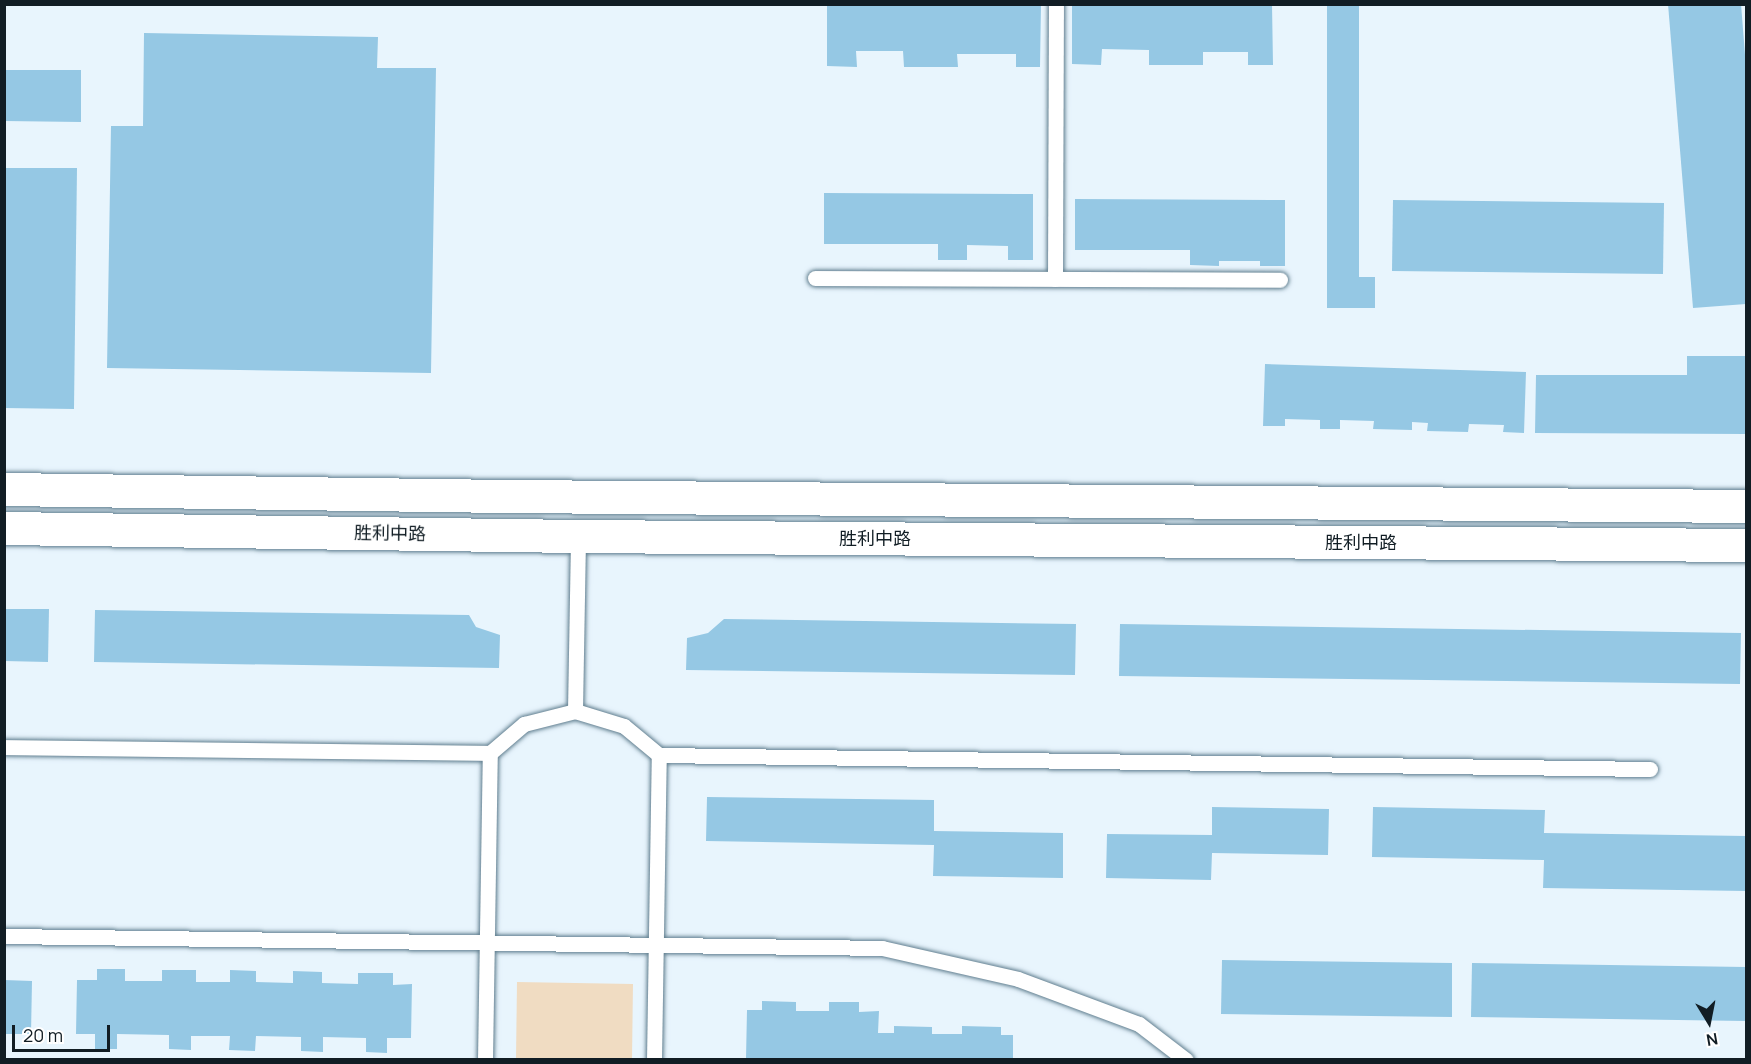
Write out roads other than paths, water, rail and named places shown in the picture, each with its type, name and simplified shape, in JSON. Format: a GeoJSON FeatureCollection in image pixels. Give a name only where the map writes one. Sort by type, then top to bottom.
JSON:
{"type":"FeatureCollection","features":[{"type":"Feature","properties":{"kind":"street"},"geometry":{"type":"LineString","coordinates":[[4,489],[508,496],[1746,506]]}},
{"type":"Feature","properties":{"kind":"street","name":"胜利中路"},"geometry":{"type":"LineString","coordinates":[[4,528],[578,536],[1746,545]]}},
{"type":"Feature","properties":{"kind":"lane"},"geometry":{"type":"LineString","coordinates":[[1055,279],[1056,4]]}},
{"type":"Feature","properties":{"kind":"lane"},"geometry":{"type":"LineString","coordinates":[[815,278],[1280,280]]}},
{"type":"Feature","properties":{"kind":"lane"},"geometry":{"type":"LineString","coordinates":[[575,711],[578,536]]}},
{"type":"Feature","properties":{"kind":"lane"},"geometry":{"type":"LineString","coordinates":[[4,747],[490,753],[524,724],[575,711],[624,726],[658,755],[1650,769]]}},
{"type":"Feature","properties":{"kind":"lane"},"geometry":{"type":"LineString","coordinates":[[486,1059],[490,753]]}},
{"type":"Feature","properties":{"kind":"lane"},"geometry":{"type":"LineString","coordinates":[[654,1059],[658,755]]}},
{"type":"Feature","properties":{"kind":"lane"},"geometry":{"type":"LineString","coordinates":[[4,936],[882,948],[1018,979],[1139,1024],[1186,1059]]}}]}
